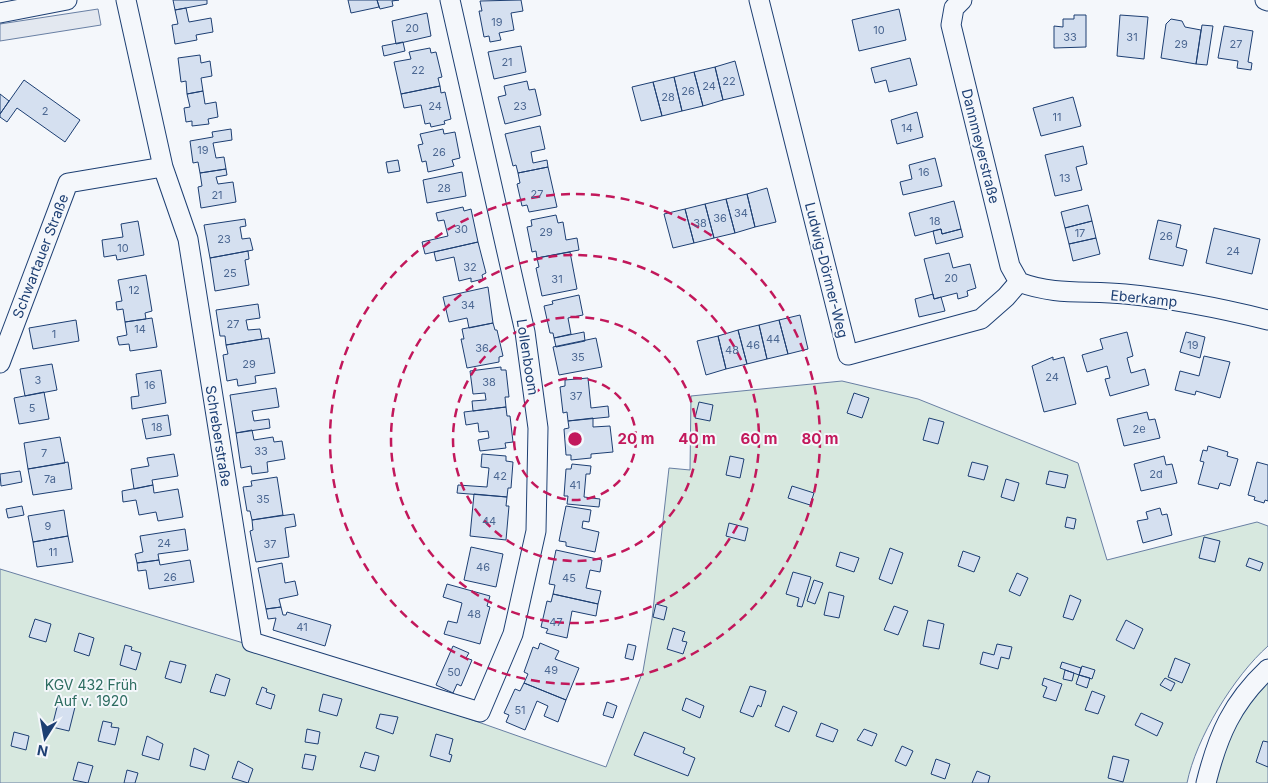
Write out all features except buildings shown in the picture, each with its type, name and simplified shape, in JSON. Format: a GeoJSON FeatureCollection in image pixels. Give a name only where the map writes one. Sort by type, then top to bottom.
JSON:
{"type":"FeatureCollection","features":[{"type":"Feature","properties":{"kind":"street"},"geometry":{"type":"LineString","coordinates":[[0,13],[67,0]]}},
{"type":"Feature","properties":{"kind":"street","name":"Schreberstraße"},"geometry":{"type":"LineString","coordinates":[[126,0],[163,167],[188,239],[252,642],[480,712]]}},
{"type":"Feature","properties":{"kind":"street","name":"Lollenboom"},"geometry":{"type":"LineString","coordinates":[[450,0],[525,332],[538,428],[536,531],[513,634],[480,712]]}},
{"type":"Feature","properties":{"kind":"street","name":"Ludwig-Dörmer-Weg"},"geometry":{"type":"LineString","coordinates":[[759,0],[848,355],[981,319],[1006,297],[1019,282]]}},
{"type":"Feature","properties":{"kind":"street","name":"Dannmeyerstraße"},"geometry":{"type":"LineString","coordinates":[[958,4],[951,25],[1010,266],[1019,282]]}},
{"type":"Feature","properties":{"kind":"street","name":"Schwartauer Straße"},"geometry":{"type":"LineString","coordinates":[[0,363],[68,184],[163,167]]}},
{"type":"Feature","properties":{"kind":"street","name":"Eberkamp"},"geometry":{"type":"LineString","coordinates":[[1019,282],[1039,290],[1123,294],[1204,304],[1268,320]]}},
{"type":"Feature","properties":{"kind":"street"},"geometry":{"type":"LineString","coordinates":[[1206,783],[1219,736],[1235,706],[1248,688],[1268,668]]}},
{"type":"Feature","properties":{"kind":"green space","name":"KGV 432 Früh Auf v. 1920"},"geometry":{"type":"Polygon","coordinates":[[[842,381],[918,399],[1078,463],[1107,560],[1257,522],[1268,526],[1268,646],[1242,674],[1218,709],[1199,747],[1187,783],[0,783],[0,569],[319,666],[606,767],[643,671],[652,619],[669,468],[690,470],[691,396],[842,381]]]}},
{"type":"Feature","properties":{"kind":"green space"},"geometry":{"type":"Polygon","coordinates":[[[1268,680],[1268,783],[1215,783],[1235,728],[1249,703],[1268,680]]]}},
{"type":"Feature","properties":{"kind":"shaded area"},"geometry":{"type":"Polygon","coordinates":[[[98,9],[101,25],[0,41],[0,24],[98,9]]]}}]}
